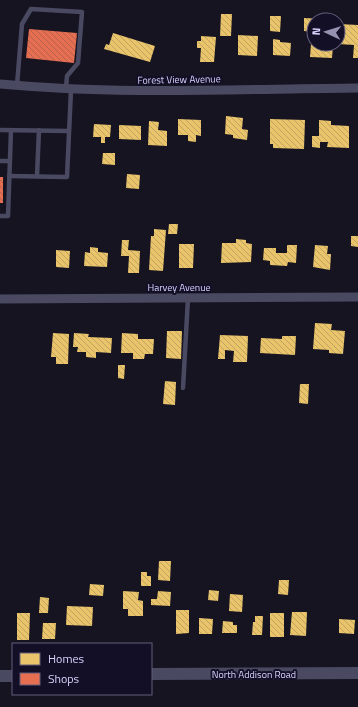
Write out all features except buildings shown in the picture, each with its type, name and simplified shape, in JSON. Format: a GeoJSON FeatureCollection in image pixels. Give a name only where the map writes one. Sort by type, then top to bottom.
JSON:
{"type":"FeatureCollection","features":[{"type":"Feature","properties":{"kind":"street","name":"Forest View Avenue"},"geometry":{"type":"LineString","coordinates":[[0,84],[68,90],[358,88]]}},
{"type":"Feature","properties":{"kind":"street","name":"Harvey Avenue"},"geometry":{"type":"LineString","coordinates":[[0,299],[358,297]]}},
{"type":"Feature","properties":{"kind":"street","name":"North Addison Road"},"geometry":{"type":"LineString","coordinates":[[152,674],[358,673]]}},
{"type":"Feature","properties":{"kind":"street"},"geometry":{"type":"LineString","coordinates":[[0,676],[12,676]]}},
{"type":"Feature","properties":{"kind":"lane"},"geometry":{"type":"LineString","coordinates":[[9,176],[67,177],[69,131],[67,76],[78,63],[82,12],[31,9],[22,24],[17,85]]}},
{"type":"Feature","properties":{"kind":"lane"},"geometry":{"type":"LineString","coordinates":[[0,130],[69,131]]}},
{"type":"Feature","properties":{"kind":"lane"},"geometry":{"type":"LineString","coordinates":[[0,216],[8,216],[11,130]]}},
{"type":"Feature","properties":{"kind":"lane"},"geometry":{"type":"LineString","coordinates":[[37,176],[38,130]]}},
{"type":"Feature","properties":{"kind":"lane"},"geometry":{"type":"LineString","coordinates":[[0,161],[10,161]]}},
{"type":"Feature","properties":{"kind":"lane"},"geometry":{"type":"LineString","coordinates":[[183,388],[188,298]]}}]}
